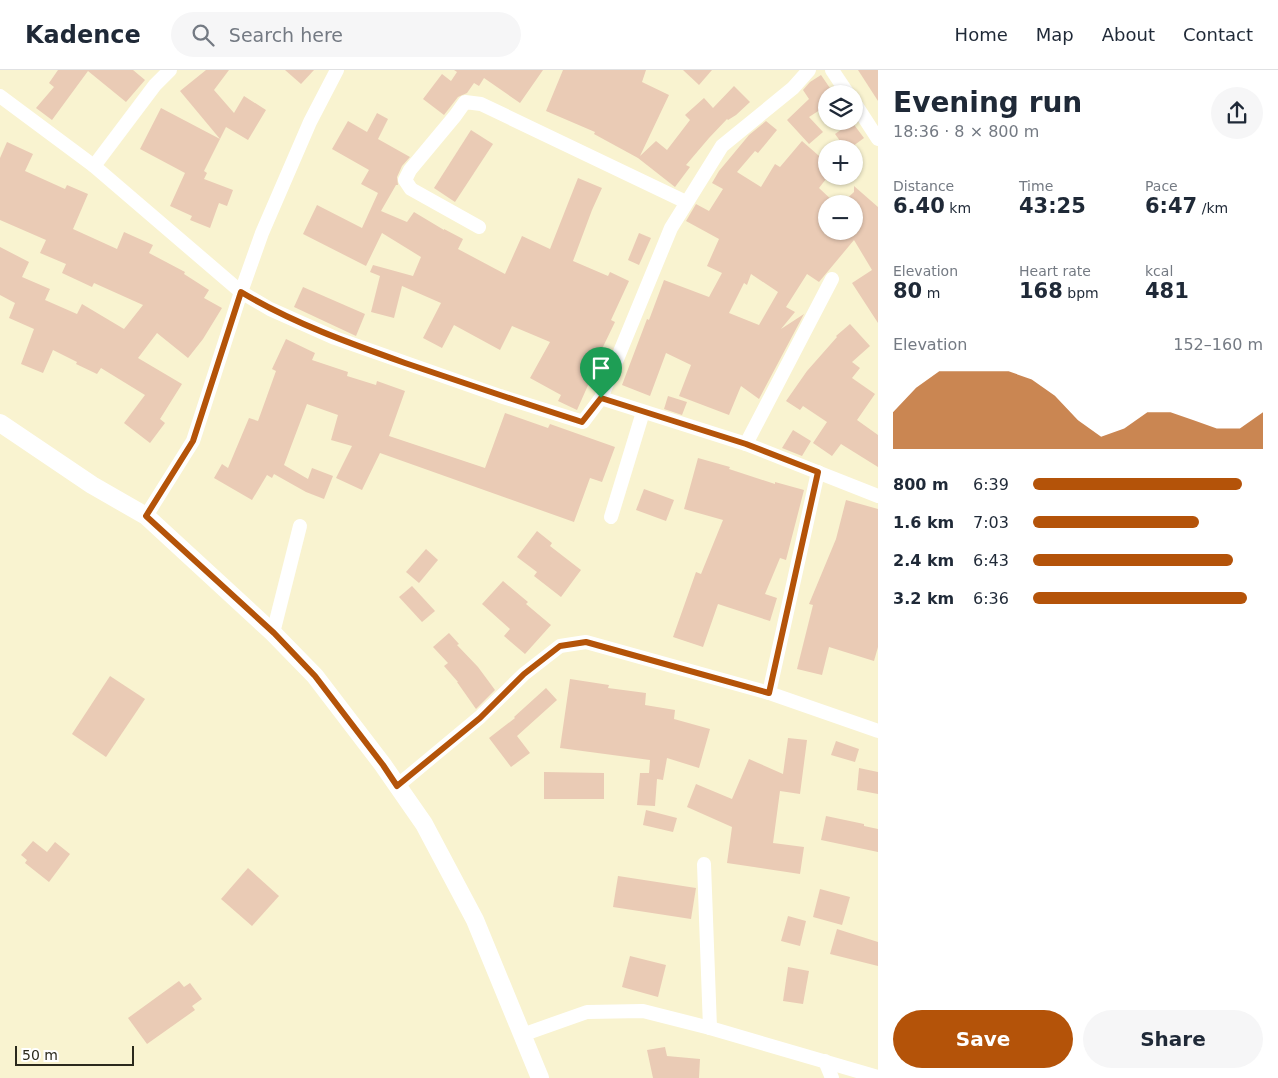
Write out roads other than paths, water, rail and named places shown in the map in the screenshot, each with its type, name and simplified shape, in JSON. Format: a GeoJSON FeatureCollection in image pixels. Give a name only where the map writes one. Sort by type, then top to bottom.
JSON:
{"type":"FeatureCollection","features":[{"type":"Feature","properties":{"kind":"street"},"geometry":{"type":"LineString","coordinates":[[94,166],[155,85],[170,70]]}},
{"type":"Feature","properties":{"kind":"street"},"geometry":{"type":"LineString","coordinates":[[146,516],[193,441],[241,292],[262,234],[303,139],[337,70]]}},
{"type":"Feature","properties":{"kind":"street"},"geometry":{"type":"LineString","coordinates":[[0,96],[94,166],[241,292],[270,309],[335,338],[500,396],[582,422],[601,398],[671,228],[722,146],[793,88],[809,70]]}},
{"type":"Feature","properties":{"kind":"street"},"geometry":{"type":"LineString","coordinates":[[832,70],[842,85]]}},
{"type":"Feature","properties":{"kind":"street"},"geometry":{"type":"LineString","coordinates":[[479,227],[411,189],[406,180],[410,170],[465,102],[481,104],[686,202]]}},
{"type":"Feature","properties":{"kind":"street"},"geometry":{"type":"LineString","coordinates":[[863,116],[878,140]]}},
{"type":"Feature","properties":{"kind":"street"},"geometry":{"type":"LineString","coordinates":[[746,444],[832,279]]}},
{"type":"Feature","properties":{"kind":"street"},"geometry":{"type":"LineString","coordinates":[[601,398],[746,444],[878,496]]}},
{"type":"Feature","properties":{"kind":"street"},"geometry":{"type":"LineString","coordinates":[[611,517],[643,412]]}},
{"type":"Feature","properties":{"kind":"street"},"geometry":{"type":"LineString","coordinates":[[0,423],[92,485],[146,516],[274,633],[315,676],[383,765],[424,824],[475,920],[540,1078]]}},
{"type":"Feature","properties":{"kind":"street"},"geometry":{"type":"LineString","coordinates":[[769,693],[818,472]]}},
{"type":"Feature","properties":{"kind":"street"},"geometry":{"type":"LineString","coordinates":[[274,633],[300,526]]}},
{"type":"Feature","properties":{"kind":"street"},"geometry":{"type":"LineString","coordinates":[[397,786],[480,718],[524,674],[560,646],[586,642],[769,693],[878,731]]}},
{"type":"Feature","properties":{"kind":"street"},"geometry":{"type":"LineString","coordinates":[[704,864],[710,1028]]}},
{"type":"Feature","properties":{"kind":"street"},"geometry":{"type":"LineString","coordinates":[[522,1035],[587,1012],[643,1011],[710,1028],[878,1077]]}},
{"type":"Feature","properties":{"kind":"street"},"geometry":{"type":"LineString","coordinates":[[826,1061],[832,1078]]}}]}
